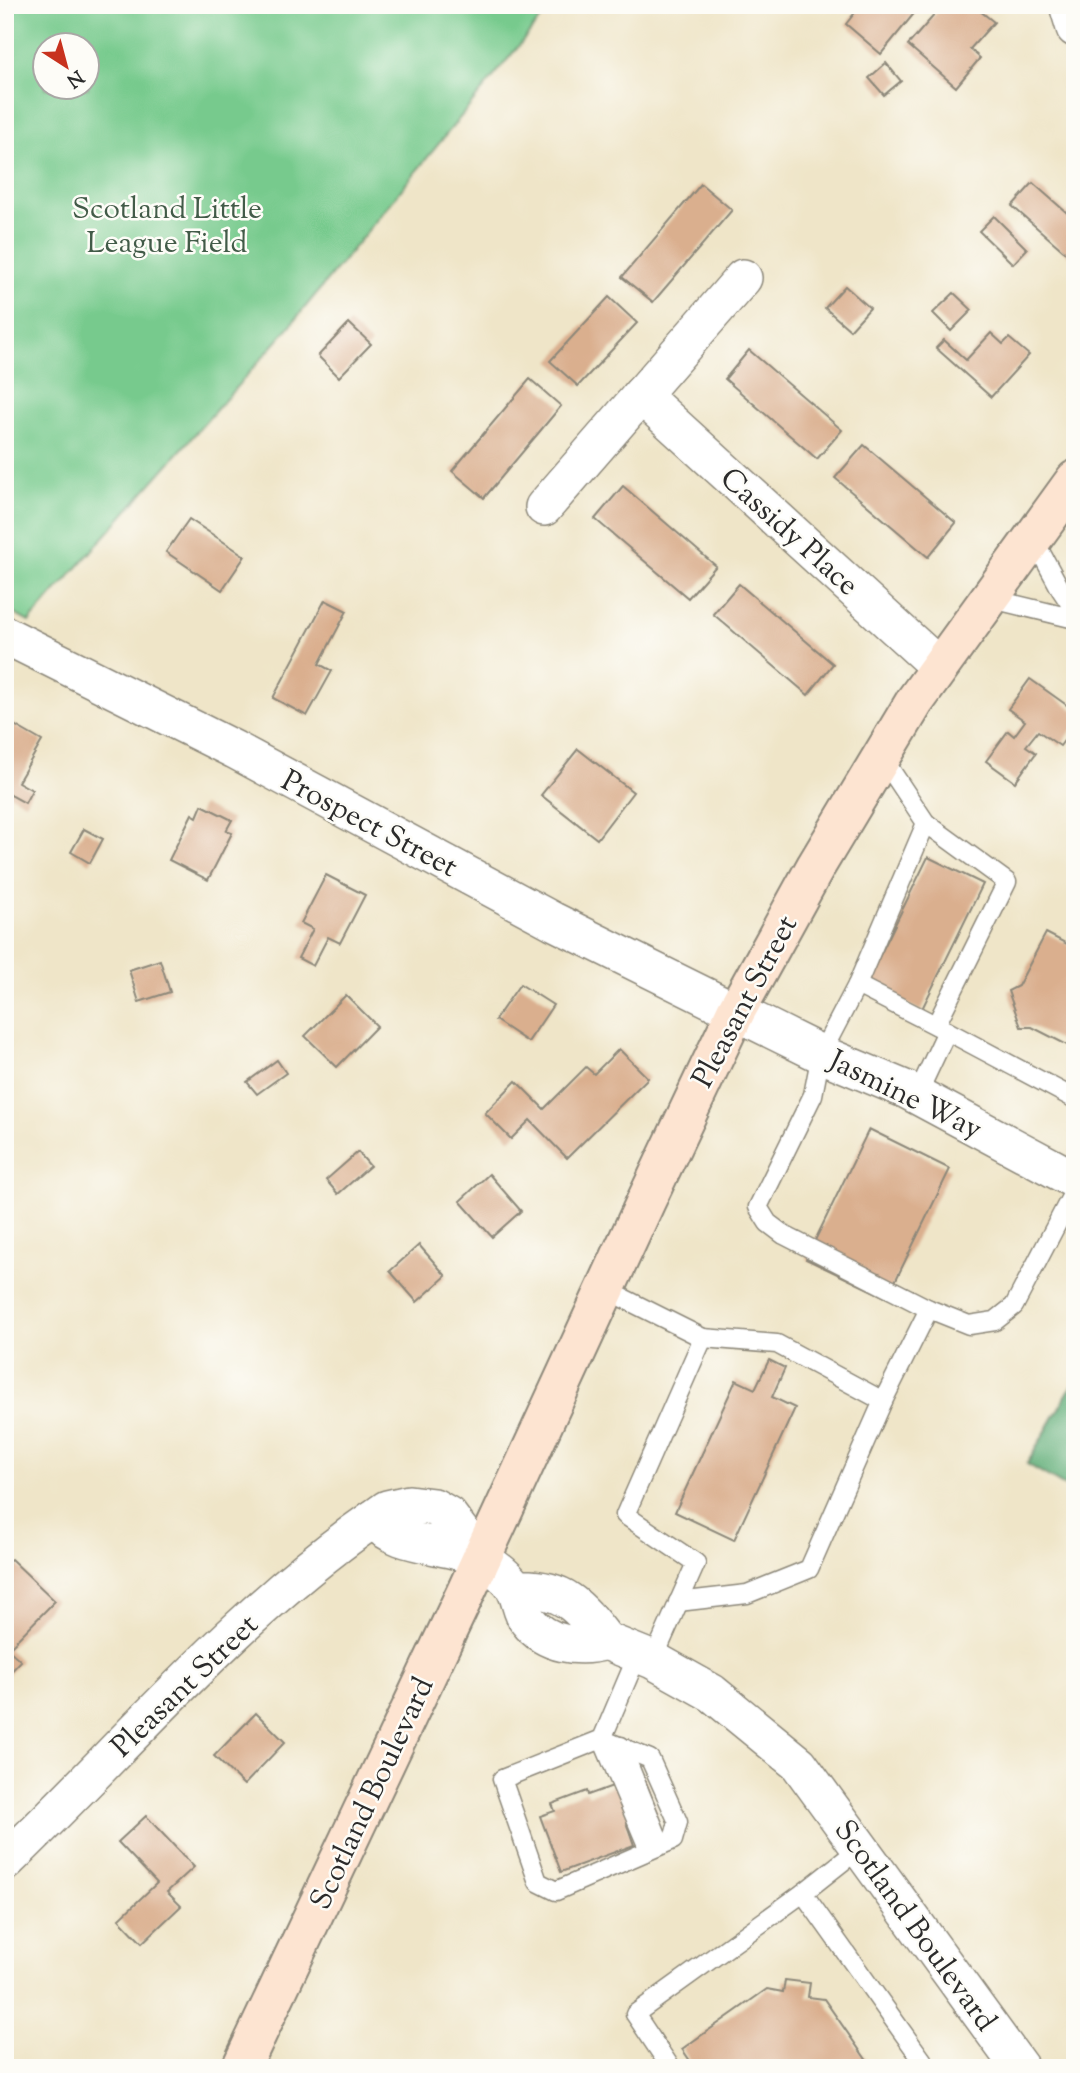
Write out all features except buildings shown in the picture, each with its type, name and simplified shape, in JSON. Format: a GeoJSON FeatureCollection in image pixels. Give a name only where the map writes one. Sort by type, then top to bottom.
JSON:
{"type":"FeatureCollection","features":[{"type":"Feature","properties":{"kind":"main road","name":"Pleasant Street"},"geometry":{"type":"LineString","coordinates":[[481,1559],[736,1011],[881,755],[939,667],[1075,480]]}},
{"type":"Feature","properties":{"kind":"main road","name":"Scotland Boulevard"},"geometry":{"type":"LineString","coordinates":[[241,2068],[481,1559]]}},
{"type":"Feature","properties":{"kind":"street"},"geometry":{"type":"LineString","coordinates":[[1068,5],[1075,28]]}},
{"type":"Feature","properties":{"kind":"street"},"geometry":{"type":"LineString","coordinates":[[544,507],[743,278]]}},
{"type":"Feature","properties":{"kind":"street","name":"Cassidy Place"},"geometry":{"type":"LineString","coordinates":[[641,396],[939,667]]}},
{"type":"Feature","properties":{"kind":"street","name":"Prospect Street"},"geometry":{"type":"LineString","coordinates":[[5,635],[235,750],[553,922],[736,1011]]}},
{"type":"Feature","properties":{"kind":"street","name":"Jasmine Way"},"geometry":{"type":"LineString","coordinates":[[736,1011],[821,1054],[917,1095],[1075,1180]]}},
{"type":"Feature","properties":{"kind":"street","name":"Pleasant Street"},"geometry":{"type":"LineString","coordinates":[[5,1862],[232,1636],[307,1567],[387,1509],[409,1504],[434,1507],[448,1515],[481,1559]]}},
{"type":"Feature","properties":{"kind":"street"},"geometry":{"type":"LineString","coordinates":[[481,1559],[516,1589],[527,1621],[541,1633],[558,1642],[632,1652]]}},
{"type":"Feature","properties":{"kind":"street","name":"Scotland Boulevard"},"geometry":{"type":"LineString","coordinates":[[632,1652],[712,1693],[799,1764],[1020,2068]]}},
{"type":"Feature","properties":{"kind":"lane"},"geometry":{"type":"LineString","coordinates":[[1033,538],[1075,611]]}},
{"type":"Feature","properties":{"kind":"lane"},"geometry":{"type":"LineString","coordinates":[[988,598],[1075,618]]}},
{"type":"Feature","properties":{"kind":"lane"},"geometry":{"type":"LineString","coordinates":[[881,755],[926,823],[1007,882],[941,1028],[917,1095]]}},
{"type":"Feature","properties":{"kind":"lane"},"geometry":{"type":"LineString","coordinates":[[926,823],[857,985],[821,1054],[814,1095],[758,1208],[768,1223],[783,1235],[929,1309],[969,1325],[995,1321],[1014,1306],[1075,1189]]}},
{"type":"Feature","properties":{"kind":"lane"},"geometry":{"type":"LineString","coordinates":[[857,985],[1075,1099]]}},
{"type":"Feature","properties":{"kind":"lane"},"geometry":{"type":"LineString","coordinates":[[605,1289],[703,1338],[777,1344],[883,1401]]}},
{"type":"Feature","properties":{"kind":"lane"},"geometry":{"type":"LineString","coordinates":[[678,1602],[747,1594],[809,1569],[883,1401],[929,1309]]}},
{"type":"Feature","properties":{"kind":"lane"},"geometry":{"type":"LineString","coordinates":[[655,1848],[602,1739],[632,1652],[678,1602],[696,1563],[625,1516],[703,1338]]}},
{"type":"Feature","properties":{"kind":"lane"},"geometry":{"type":"LineString","coordinates":[[602,1739],[650,1759],[678,1822],[673,1840],[556,1891],[538,1882],[502,1779],[602,1739]]}},
{"type":"Feature","properties":{"kind":"lane"},"geometry":{"type":"LineString","coordinates":[[671,2068],[635,2014],[803,1893],[860,1848]]}},
{"type":"Feature","properties":{"kind":"lane"},"geometry":{"type":"LineString","coordinates":[[803,1893],[928,2068]]}},
{"type":"Feature","properties":{"kind":"green space","name":"Scotland Little League Field"},"geometry":{"type":"Polygon","coordinates":[[[5,5],[552,5],[285,332],[29,622],[5,609],[5,5]]]}},
{"type":"Feature","properties":{"kind":"green space"},"geometry":{"type":"Polygon","coordinates":[[[1075,1380],[1075,1492],[1027,1464],[1075,1380]]]}}]}
